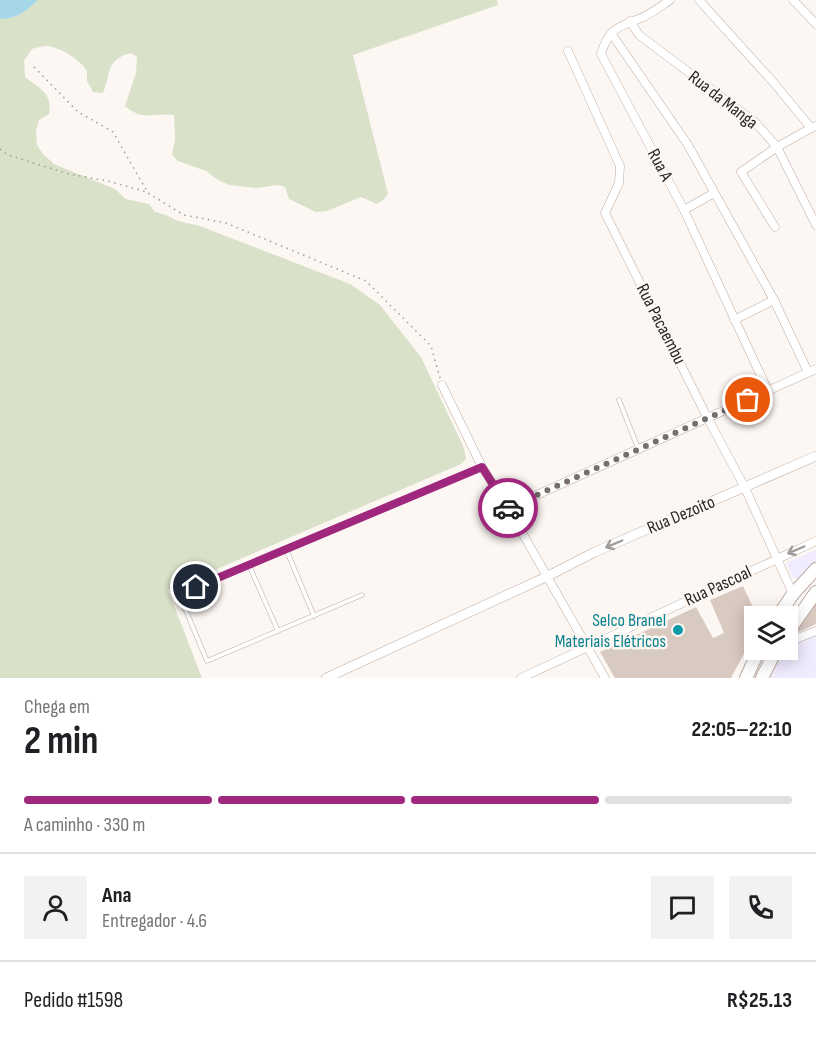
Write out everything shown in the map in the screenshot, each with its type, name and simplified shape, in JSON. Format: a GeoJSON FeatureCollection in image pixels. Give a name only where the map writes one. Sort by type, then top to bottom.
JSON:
{"type":"FeatureCollection","features":[{"type":"Feature","properties":{"kind":"main road"},"geometry":{"type":"LineString","coordinates":[[785,606],[816,569]]}},
{"type":"Feature","properties":{"kind":"main road"},"geometry":{"type":"LineString","coordinates":[[798,618],[816,592]]}},
{"type":"Feature","properties":{"kind":"main road"},"geometry":{"type":"LineString","coordinates":[[746,678],[754,660]]}},
{"type":"Feature","properties":{"kind":"main road"},"geometry":{"type":"LineString","coordinates":[[762,678],[771,660]]}},
{"type":"Feature","properties":{"kind":"street"},"geometry":{"type":"LineString","coordinates":[[508,508],[812,370],[688,145],[611,33],[620,25],[643,17],[670,0]]}},
{"type":"Feature","properties":{"kind":"street"},"geometry":{"type":"LineString","coordinates":[[699,0],[814,127],[777,147],[741,172],[775,227]]}},
{"type":"Feature","properties":{"kind":"street"},"geometry":{"type":"LineString","coordinates":[[794,0],[816,24]]}},
{"type":"Feature","properties":{"kind":"street","name":"Rua da Manga"},"geometry":{"type":"LineString","coordinates":[[630,21],[639,35],[755,122],[777,147],[816,225]]}},
{"type":"Feature","properties":{"kind":"street","name":"Rua A"},"geometry":{"type":"LineString","coordinates":[[611,33],[601,54],[684,210],[768,391]]}},
{"type":"Feature","properties":{"kind":"street","name":"Rua Pacaembu"},"geometry":{"type":"LineString","coordinates":[[568,51],[620,166],[619,183],[605,213],[745,488],[793,594]]}},
{"type":"Feature","properties":{"kind":"street"},"geometry":{"type":"LineString","coordinates":[[684,210],[714,193]]}},
{"type":"Feature","properties":{"kind":"street"},"geometry":{"type":"LineString","coordinates":[[734,320],[774,300]]}},
{"type":"Feature","properties":{"kind":"street"},"geometry":{"type":"LineString","coordinates":[[442,385],[482,467],[508,508],[605,678]]}},
{"type":"Feature","properties":{"kind":"street","name":"Rua Dezoito"},"geometry":{"type":"LineString","coordinates":[[326,678],[546,577],[595,552],[816,456]]}},
{"type":"Feature","properties":{"kind":"street","name":"Rua Pascoal"},"geometry":{"type":"LineString","coordinates":[[520,678],[776,558],[816,542]]}},
{"type":"Feature","properties":{"kind":"street"},"geometry":{"type":"LineString","coordinates":[[798,638],[816,630]]}},
{"type":"Feature","properties":{"kind":"lane"},"geometry":{"type":"LineString","coordinates":[[619,400],[638,448]]}},
{"type":"Feature","properties":{"kind":"lane"},"geometry":{"type":"LineString","coordinates":[[362,595],[207,661],[179,594],[482,467]]}},
{"type":"Feature","properties":{"kind":"lane"},"geometry":{"type":"LineString","coordinates":[[286,549],[314,616]]}},
{"type":"Feature","properties":{"kind":"lane"},"geometry":{"type":"LineString","coordinates":[[249,565],[278,631]]}},
{"type":"Feature","properties":{"kind":"path"},"geometry":{"type":"LineString","coordinates":[[34,67],[78,112],[113,132],[148,193]]}},
{"type":"Feature","properties":{"kind":"path"},"geometry":{"type":"LineString","coordinates":[[0,149],[8,155],[69,174],[108,181],[148,193],[184,215],[226,223],[366,281],[431,346],[442,385]]}},
{"type":"Feature","properties":{"kind":"shaded area"},"geometry":{"type":"Polygon","coordinates":[[[816,550],[816,564],[800,579],[793,578],[786,563],[816,550]]]}},
{"type":"Feature","properties":{"kind":"shaded area"},"geometry":{"type":"Polygon","coordinates":[[[816,635],[816,678],[766,678],[774,660],[798,660],[798,641],[816,635]]]}},
{"type":"Feature","properties":{"kind":"green space"},"geometry":{"type":"Polygon","coordinates":[[[38,0],[497,0],[498,5],[353,55],[388,194],[377,204],[361,197],[327,211],[316,212],[289,199],[285,187],[278,185],[256,188],[229,185],[206,171],[178,161],[172,155],[175,140],[174,115],[137,114],[125,106],[136,73],[137,57],[131,53],[113,63],[103,93],[93,92],[87,81],[87,71],[84,67],[69,54],[58,49],[46,46],[32,49],[24,61],[25,77],[44,92],[49,101],[49,114],[39,120],[36,131],[37,145],[54,164],[115,189],[126,199],[149,204],[155,212],[200,226],[350,284],[380,305],[421,357],[464,448],[466,459],[461,464],[168,590],[202,678],[0,678],[0,19],[21,14],[38,0]]]}},
{"type":"Feature","properties":{"kind":"water"},"geometry":{"type":"Polygon","coordinates":[[[0,0],[38,0],[21,14],[0,19],[0,0]]]}},
{"type":"Feature","properties":{"kind":"building","name":"Selco Branel Materiais Elétricos"},"geometry":{"type":"Polygon","coordinates":[[[743,586],[752,606],[744,606],[744,654],[731,678],[615,678],[600,652],[696,607],[713,638],[724,633],[710,600],[743,586]]]}},
{"type":"Feature","properties":{"kind":"building"},"geometry":{"type":"Polygon","coordinates":[[[816,599],[816,624],[798,633],[798,627],[816,599]]]}},
{"type":"Feature","properties":{"kind":"way so far"},"geometry":{"type":"LineString","coordinates":[[508,508],[748,400]]}},
{"type":"Feature","properties":{"kind":"place","name":"Selco Branel Materiais Elétricos"},"geometry":{"type":"Point","coordinates":[678,630]}},
{"type":"Feature","properties":{"kind":"route"},"geometry":{"type":"LineString","coordinates":[[196,587],[482,467],[508,508]]}}]}
